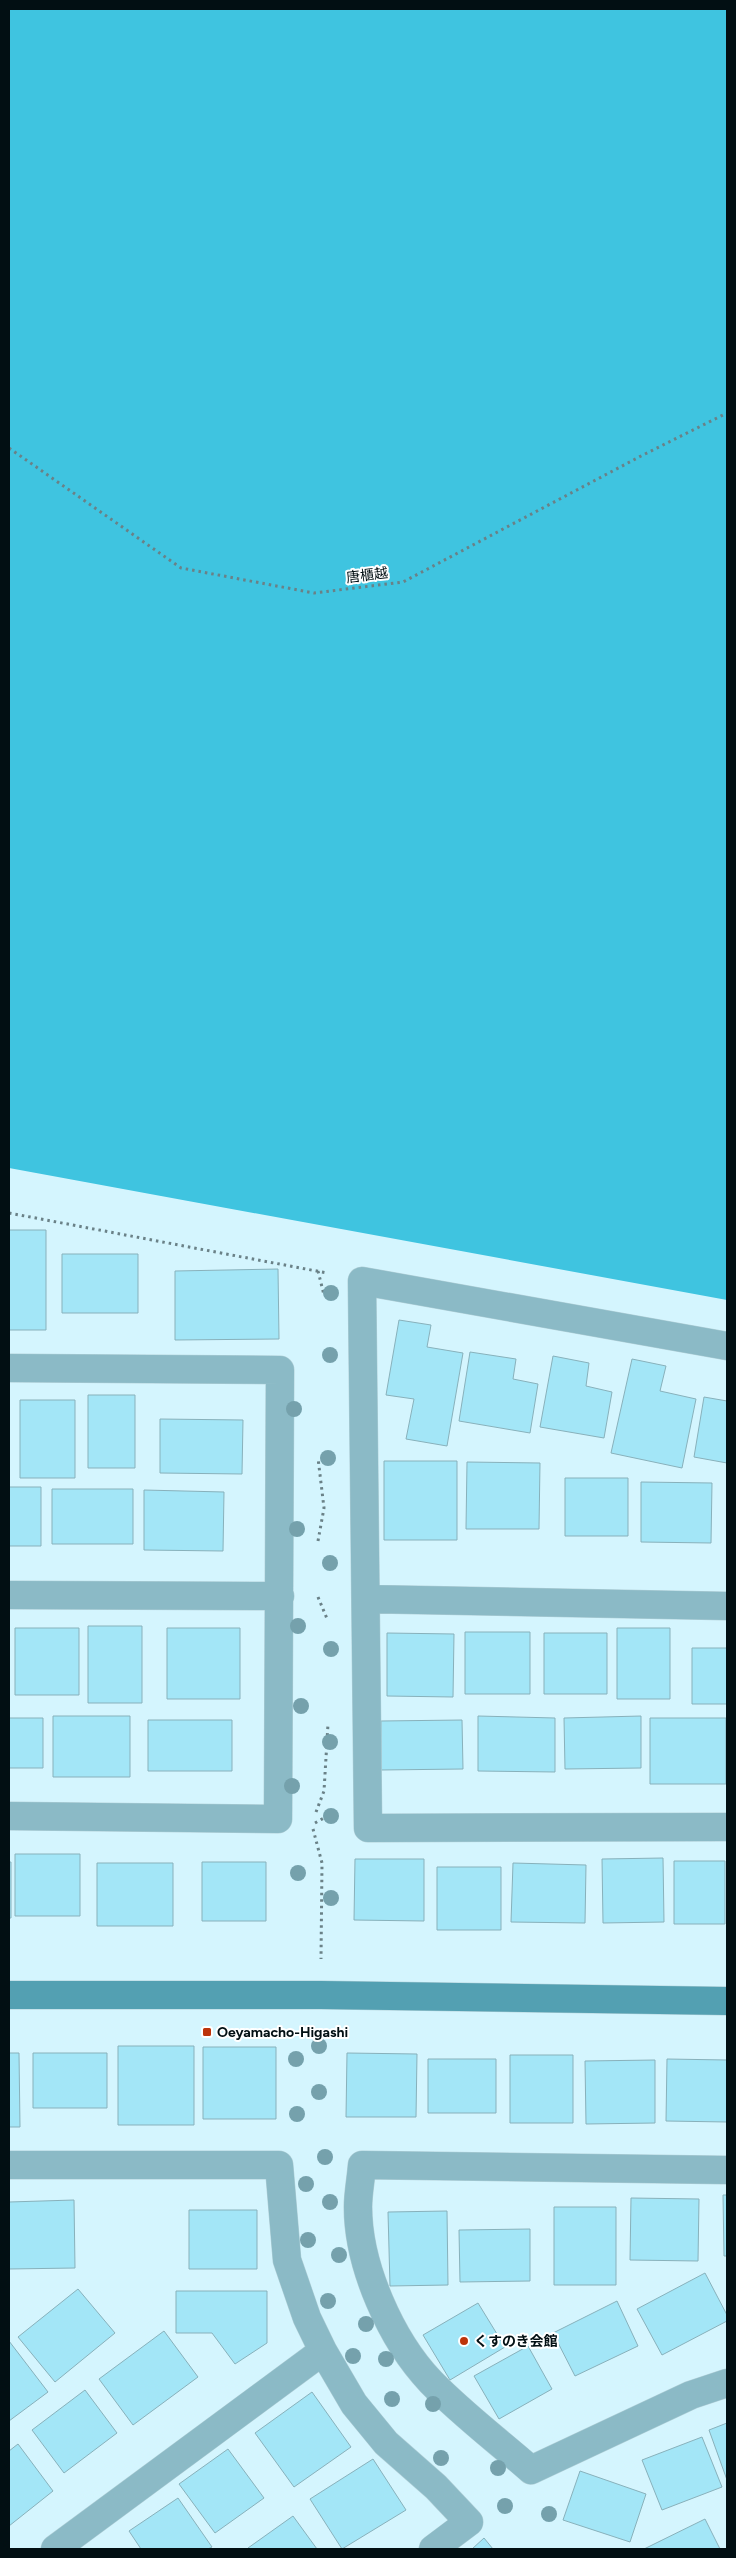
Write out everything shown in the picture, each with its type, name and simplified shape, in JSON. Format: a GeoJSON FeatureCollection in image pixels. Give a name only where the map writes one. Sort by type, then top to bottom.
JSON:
{"type":"FeatureCollection","features":[{"type":"Feature","properties":{"kind":"street"},"geometry":{"type":"LineString","coordinates":[[727,1346],[362,1281],[368,1828],[727,1827]]}},
{"type":"Feature","properties":{"kind":"street"},"geometry":{"type":"LineString","coordinates":[[9,1368],[280,1370],[278,1819],[9,1816]]}},
{"type":"Feature","properties":{"kind":"street"},"geometry":{"type":"LineString","coordinates":[[9,1595],[280,1596]]}},
{"type":"Feature","properties":{"kind":"street"},"geometry":{"type":"LineString","coordinates":[[366,1599],[727,1606]]}},
{"type":"Feature","properties":{"kind":"street"},"geometry":{"type":"LineString","coordinates":[[9,1995],[321,1995],[727,2001]]}},
{"type":"Feature","properties":{"kind":"street"},"geometry":{"type":"LineString","coordinates":[[9,2165],[279,2165],[287,2260],[307,2318],[323,2351],[354,2404],[386,2443],[436,2487],[469,2522],[433,2549]]}},
{"type":"Feature","properties":{"kind":"street"},"geometry":{"type":"LineString","coordinates":[[727,2170],[362,2165],[358,2207],[361,2240],[370,2278],[382,2308],[406,2348],[430,2381],[531,2470],[691,2395],[727,2383]]}},
{"type":"Feature","properties":{"kind":"street"},"geometry":{"type":"LineString","coordinates":[[55,2549],[323,2351]]}},
{"type":"Feature","properties":{"kind":"path","name":"唐櫃越"},"geometry":{"type":"LineString","coordinates":[[9,448],[180,568],[314,593],[403,582],[641,456],[727,413]]}},
{"type":"Feature","properties":{"kind":"path"},"geometry":{"type":"LineString","coordinates":[[9,1213],[362,1281]]}},
{"type":"Feature","properties":{"kind":"path"},"geometry":{"type":"LineString","coordinates":[[318,1271],[325,1300]]}},
{"type":"Feature","properties":{"kind":"path"},"geometry":{"type":"LineString","coordinates":[[316,1450],[321,1473],[324,1508],[318,1544]]}},
{"type":"Feature","properties":{"kind":"path"},"geometry":{"type":"LineString","coordinates":[[317,1591],[329,1630]]}},
{"type":"Feature","properties":{"kind":"path"},"geometry":{"type":"LineString","coordinates":[[321,1995],[322,1864],[312,1825],[324,1791],[328,1720]]}},
{"type":"Feature","properties":{"kind":"path"},"geometry":{"type":"LineString","coordinates":[[312,1825],[346,1805],[368,1804]]}},
{"type":"Feature","properties":{"kind":"shaded area"},"geometry":{"type":"Polygon","coordinates":[[[9,9],[727,9],[727,1300],[9,1168],[9,9]]]}},
{"type":"Feature","properties":{"kind":"building"},"geometry":{"type":"Polygon","coordinates":[[[9,1230],[46,1230],[46,1330],[9,1330],[9,1230]]]}},
{"type":"Feature","properties":{"kind":"building"},"geometry":{"type":"Polygon","coordinates":[[[62,1254],[138,1254],[138,1313],[62,1313],[62,1254]]]}},
{"type":"Feature","properties":{"kind":"building"},"geometry":{"type":"Polygon","coordinates":[[[278,1269],[279,1339],[175,1340],[175,1271],[278,1269]]]}},
{"type":"Feature","properties":{"kind":"building"},"geometry":{"type":"Polygon","coordinates":[[[399,1320],[431,1325],[427,1347],[463,1353],[447,1446],[406,1439],[414,1399],[386,1395],[399,1320]]]}},
{"type":"Feature","properties":{"kind":"building"},"geometry":{"type":"Polygon","coordinates":[[[470,1352],[516,1359],[513,1379],[538,1384],[530,1433],[459,1421],[470,1352]]]}},
{"type":"Feature","properties":{"kind":"building"},"geometry":{"type":"Polygon","coordinates":[[[553,1356],[589,1363],[586,1386],[612,1392],[604,1438],[540,1427],[553,1356]]]}},
{"type":"Feature","properties":{"kind":"building"},"geometry":{"type":"Polygon","coordinates":[[[632,1359],[666,1366],[660,1391],[696,1399],[682,1468],[611,1453],[632,1359]]]}},
{"type":"Feature","properties":{"kind":"building"},"geometry":{"type":"Polygon","coordinates":[[[88,1395],[135,1395],[135,1468],[88,1468],[88,1395]]]}},
{"type":"Feature","properties":{"kind":"building"},"geometry":{"type":"Polygon","coordinates":[[[704,1397],[727,1401],[727,1463],[694,1457],[704,1397]]]}},
{"type":"Feature","properties":{"kind":"building"},"geometry":{"type":"Polygon","coordinates":[[[20,1400],[75,1400],[75,1478],[20,1478],[20,1400]]]}},
{"type":"Feature","properties":{"kind":"building"},"geometry":{"type":"Polygon","coordinates":[[[160,1419],[243,1420],[242,1474],[160,1473],[160,1419]]]}},
{"type":"Feature","properties":{"kind":"building"},"geometry":{"type":"Polygon","coordinates":[[[384,1461],[457,1461],[457,1540],[384,1540],[384,1461]]]}},
{"type":"Feature","properties":{"kind":"building"},"geometry":{"type":"Polygon","coordinates":[[[467,1462],[540,1463],[539,1529],[466,1529],[467,1462]]]}},
{"type":"Feature","properties":{"kind":"building"},"geometry":{"type":"Polygon","coordinates":[[[565,1478],[628,1478],[628,1536],[565,1536],[565,1478]]]}},
{"type":"Feature","properties":{"kind":"building"},"geometry":{"type":"Polygon","coordinates":[[[641,1482],[712,1483],[711,1543],[641,1542],[641,1482]]]}},
{"type":"Feature","properties":{"kind":"building"},"geometry":{"type":"Polygon","coordinates":[[[9,1487],[41,1487],[41,1546],[9,1546],[9,1487]]]}},
{"type":"Feature","properties":{"kind":"building"},"geometry":{"type":"Polygon","coordinates":[[[52,1489],[133,1489],[133,1544],[52,1544],[52,1489]]]}},
{"type":"Feature","properties":{"kind":"building"},"geometry":{"type":"Polygon","coordinates":[[[144,1490],[224,1492],[223,1551],[144,1550],[144,1490]]]}},
{"type":"Feature","properties":{"kind":"building"},"geometry":{"type":"Polygon","coordinates":[[[88,1626],[142,1626],[142,1703],[88,1703],[88,1626]]]}},
{"type":"Feature","properties":{"kind":"building"},"geometry":{"type":"Polygon","coordinates":[[[15,1628],[79,1628],[79,1695],[15,1695],[15,1628]]]}},
{"type":"Feature","properties":{"kind":"building"},"geometry":{"type":"Polygon","coordinates":[[[167,1628],[240,1628],[240,1699],[167,1699],[167,1628]]]}},
{"type":"Feature","properties":{"kind":"building"},"geometry":{"type":"Polygon","coordinates":[[[617,1628],[670,1628],[670,1699],[617,1699],[617,1628]]]}},
{"type":"Feature","properties":{"kind":"building"},"geometry":{"type":"Polygon","coordinates":[[[465,1632],[530,1632],[530,1694],[465,1694],[465,1632]]]}},
{"type":"Feature","properties":{"kind":"building"},"geometry":{"type":"Polygon","coordinates":[[[387,1633],[454,1634],[453,1697],[387,1696],[387,1633]]]}},
{"type":"Feature","properties":{"kind":"building"},"geometry":{"type":"Polygon","coordinates":[[[544,1633],[607,1633],[607,1694],[544,1694],[544,1633]]]}},
{"type":"Feature","properties":{"kind":"building"},"geometry":{"type":"Polygon","coordinates":[[[692,1648],[727,1648],[727,1704],[692,1704],[692,1648]]]}},
{"type":"Feature","properties":{"kind":"building"},"geometry":{"type":"Polygon","coordinates":[[[53,1716],[130,1716],[130,1777],[53,1777],[53,1716]]]}},
{"type":"Feature","properties":{"kind":"building"},"geometry":{"type":"Polygon","coordinates":[[[478,1716],[555,1718],[555,1772],[478,1771],[478,1716]]]}},
{"type":"Feature","properties":{"kind":"building"},"geometry":{"type":"Polygon","coordinates":[[[641,1716],[641,1768],[565,1769],[564,1718],[641,1716]]]}},
{"type":"Feature","properties":{"kind":"building"},"geometry":{"type":"Polygon","coordinates":[[[9,1718],[43,1718],[43,1768],[9,1768],[9,1718]]]}},
{"type":"Feature","properties":{"kind":"building"},"geometry":{"type":"Polygon","coordinates":[[[650,1718],[726,1718],[726,1784],[650,1784],[650,1718]]]}},
{"type":"Feature","properties":{"kind":"building"},"geometry":{"type":"Polygon","coordinates":[[[148,1720],[232,1720],[232,1771],[148,1771],[148,1720]]]}},
{"type":"Feature","properties":{"kind":"building"},"geometry":{"type":"Polygon","coordinates":[[[462,1720],[463,1769],[381,1770],[381,1721],[462,1720]]]}},
{"type":"Feature","properties":{"kind":"building"},"geometry":{"type":"Polygon","coordinates":[[[15,1854],[80,1854],[80,1916],[15,1916],[15,1854]]]}},
{"type":"Feature","properties":{"kind":"building"},"geometry":{"type":"Polygon","coordinates":[[[663,1858],[664,1922],[603,1923],[602,1859],[663,1858]]]}},
{"type":"Feature","properties":{"kind":"building"},"geometry":{"type":"Polygon","coordinates":[[[355,1859],[424,1859],[424,1921],[354,1920],[355,1859]]]}},
{"type":"Feature","properties":{"kind":"building"},"geometry":{"type":"Polygon","coordinates":[[[674,1861],[725,1861],[725,1924],[674,1924],[674,1861]]]}},
{"type":"Feature","properties":{"kind":"building"},"geometry":{"type":"Polygon","coordinates":[[[9,1862],[11,1862],[11,1918],[9,1918],[9,1862]]]}},
{"type":"Feature","properties":{"kind":"building"},"geometry":{"type":"Polygon","coordinates":[[[202,1862],[266,1862],[266,1921],[202,1921],[202,1862]]]}},
{"type":"Feature","properties":{"kind":"building"},"geometry":{"type":"Polygon","coordinates":[[[97,1863],[173,1863],[173,1926],[97,1926],[97,1863]]]}},
{"type":"Feature","properties":{"kind":"building"},"geometry":{"type":"Polygon","coordinates":[[[513,1863],[586,1865],[585,1923],[511,1922],[513,1863]]]}},
{"type":"Feature","properties":{"kind":"building"},"geometry":{"type":"Polygon","coordinates":[[[437,1867],[501,1867],[501,1930],[437,1930],[437,1867]]]}},
{"type":"Feature","properties":{"kind":"building"},"geometry":{"type":"Polygon","coordinates":[[[118,2046],[194,2046],[194,2125],[118,2125],[118,2046]]]}},
{"type":"Feature","properties":{"kind":"building"},"geometry":{"type":"Polygon","coordinates":[[[203,2047],[276,2047],[276,2119],[203,2119],[203,2047]]]}},
{"type":"Feature","properties":{"kind":"building"},"geometry":{"type":"Polygon","coordinates":[[[9,2053],[19,2053],[20,2127],[9,2127],[9,2053]]]}},
{"type":"Feature","properties":{"kind":"building"},"geometry":{"type":"Polygon","coordinates":[[[33,2053],[107,2053],[107,2108],[33,2108],[33,2053]]]}},
{"type":"Feature","properties":{"kind":"building"},"geometry":{"type":"Polygon","coordinates":[[[347,2053],[417,2054],[416,2117],[346,2117],[347,2053]]]}},
{"type":"Feature","properties":{"kind":"building"},"geometry":{"type":"Polygon","coordinates":[[[510,2055],[573,2055],[573,2123],[510,2123],[510,2055]]]}},
{"type":"Feature","properties":{"kind":"building"},"geometry":{"type":"Polygon","coordinates":[[[428,2059],[496,2059],[496,2113],[428,2113],[428,2059]]]}},
{"type":"Feature","properties":{"kind":"building"},"geometry":{"type":"Polygon","coordinates":[[[667,2059],[727,2060],[727,2122],[666,2121],[667,2059]]]}},
{"type":"Feature","properties":{"kind":"building"},"geometry":{"type":"Polygon","coordinates":[[[655,2060],[655,2123],[586,2124],[585,2061],[655,2060]]]}},
{"type":"Feature","properties":{"kind":"building"},"geometry":{"type":"Polygon","coordinates":[[[723,2195],[727,2195],[727,2256],[724,2256],[723,2195]]]}},
{"type":"Feature","properties":{"kind":"building"},"geometry":{"type":"Polygon","coordinates":[[[631,2198],[699,2199],[698,2261],[630,2260],[631,2198]]]}},
{"type":"Feature","properties":{"kind":"building"},"geometry":{"type":"Polygon","coordinates":[[[74,2200],[75,2268],[9,2269],[9,2202],[74,2200]]]}},
{"type":"Feature","properties":{"kind":"building"},"geometry":{"type":"Polygon","coordinates":[[[554,2207],[616,2207],[616,2285],[554,2285],[554,2207]]]}},
{"type":"Feature","properties":{"kind":"building"},"geometry":{"type":"Polygon","coordinates":[[[189,2210],[257,2210],[257,2269],[189,2269],[189,2210]]]}},
{"type":"Feature","properties":{"kind":"building"},"geometry":{"type":"Polygon","coordinates":[[[447,2211],[448,2285],[390,2286],[388,2212],[447,2211]]]}},
{"type":"Feature","properties":{"kind":"building"},"geometry":{"type":"Polygon","coordinates":[[[530,2229],[530,2281],[460,2282],[459,2230],[530,2229]]]}},
{"type":"Feature","properties":{"kind":"building"},"geometry":{"type":"Polygon","coordinates":[[[705,2273],[727,2315],[727,2321],[662,2355],[637,2309],[705,2273]]]}},
{"type":"Feature","properties":{"kind":"building"},"geometry":{"type":"Polygon","coordinates":[[[78,2289],[115,2333],[55,2382],[18,2337],[78,2289]]]}},
{"type":"Feature","properties":{"kind":"building"},"geometry":{"type":"Polygon","coordinates":[[[176,2291],[267,2291],[267,2343],[235,2364],[212,2333],[176,2333],[176,2291]]]}},
{"type":"Feature","properties":{"kind":"building"},"geometry":{"type":"Polygon","coordinates":[[[617,2301],[638,2346],[575,2376],[553,2333],[617,2301]]]}},
{"type":"Feature","properties":{"kind":"building","name":"くすのき会館"},"geometry":{"type":"Polygon","coordinates":[[[478,2303],[505,2347],[450,2380],[423,2335],[478,2303]]]}},
{"type":"Feature","properties":{"kind":"building"},"geometry":{"type":"Polygon","coordinates":[[[164,2331],[198,2377],[133,2425],[99,2379],[164,2331]]]}},
{"type":"Feature","properties":{"kind":"building"},"geometry":{"type":"Polygon","coordinates":[[[9,2341],[48,2392],[9,2421],[9,2341]]]}},
{"type":"Feature","properties":{"kind":"building"},"geometry":{"type":"Polygon","coordinates":[[[528,2346],[552,2389],[499,2419],[474,2376],[528,2346]]]}},
{"type":"Feature","properties":{"kind":"building"},"geometry":{"type":"Polygon","coordinates":[[[85,2390],[117,2433],[64,2473],[32,2430],[85,2390]]]}},
{"type":"Feature","properties":{"kind":"building"},"geometry":{"type":"Polygon","coordinates":[[[312,2392],[351,2447],[294,2487],[255,2433],[312,2392]]]}},
{"type":"Feature","properties":{"kind":"building"},"geometry":{"type":"Polygon","coordinates":[[[727,2423],[727,2480],[709,2430],[727,2423]]]}},
{"type":"Feature","properties":{"kind":"building"},"geometry":{"type":"Polygon","coordinates":[[[702,2437],[722,2487],[662,2510],[642,2460],[702,2437]]]}},
{"type":"Feature","properties":{"kind":"building"},"geometry":{"type":"Polygon","coordinates":[[[18,2444],[53,2491],[9,2526],[9,2451],[18,2444]]]}},
{"type":"Feature","properties":{"kind":"building"},"geometry":{"type":"Polygon","coordinates":[[[228,2449],[264,2498],[215,2533],[179,2484],[228,2449]]]}},
{"type":"Feature","properties":{"kind":"building"},"geometry":{"type":"Polygon","coordinates":[[[373,2459],[406,2510],[342,2549],[310,2499],[373,2459]]]}},
{"type":"Feature","properties":{"kind":"building"},"geometry":{"type":"Polygon","coordinates":[[[580,2471],[646,2494],[630,2542],[563,2520],[580,2471]]]}},
{"type":"Feature","properties":{"kind":"building"},"geometry":{"type":"Polygon","coordinates":[[[178,2498],[212,2547],[208,2549],[141,2549],[129,2531],[178,2498]]]}},
{"type":"Feature","properties":{"kind":"building"},"geometry":{"type":"Polygon","coordinates":[[[293,2516],[317,2549],[248,2549],[248,2548],[293,2516]]]}},
{"type":"Feature","properties":{"kind":"building"},"geometry":{"type":"Polygon","coordinates":[[[705,2519],[720,2549],[644,2549],[705,2519]]]}},
{"type":"Feature","properties":{"kind":"building"},"geometry":{"type":"Polygon","coordinates":[[[484,2538],[493,2549],[472,2549],[484,2538]]]}},
{"type":"Feature","properties":{"kind":"place","name":"Oeyamacho-Higashi"},"geometry":{"type":"Point","coordinates":[207,2032]}},
{"type":"Feature","properties":{"kind":"place","name":"くすのき会館"},"geometry":{"type":"Point","coordinates":[464,2341]}}]}
